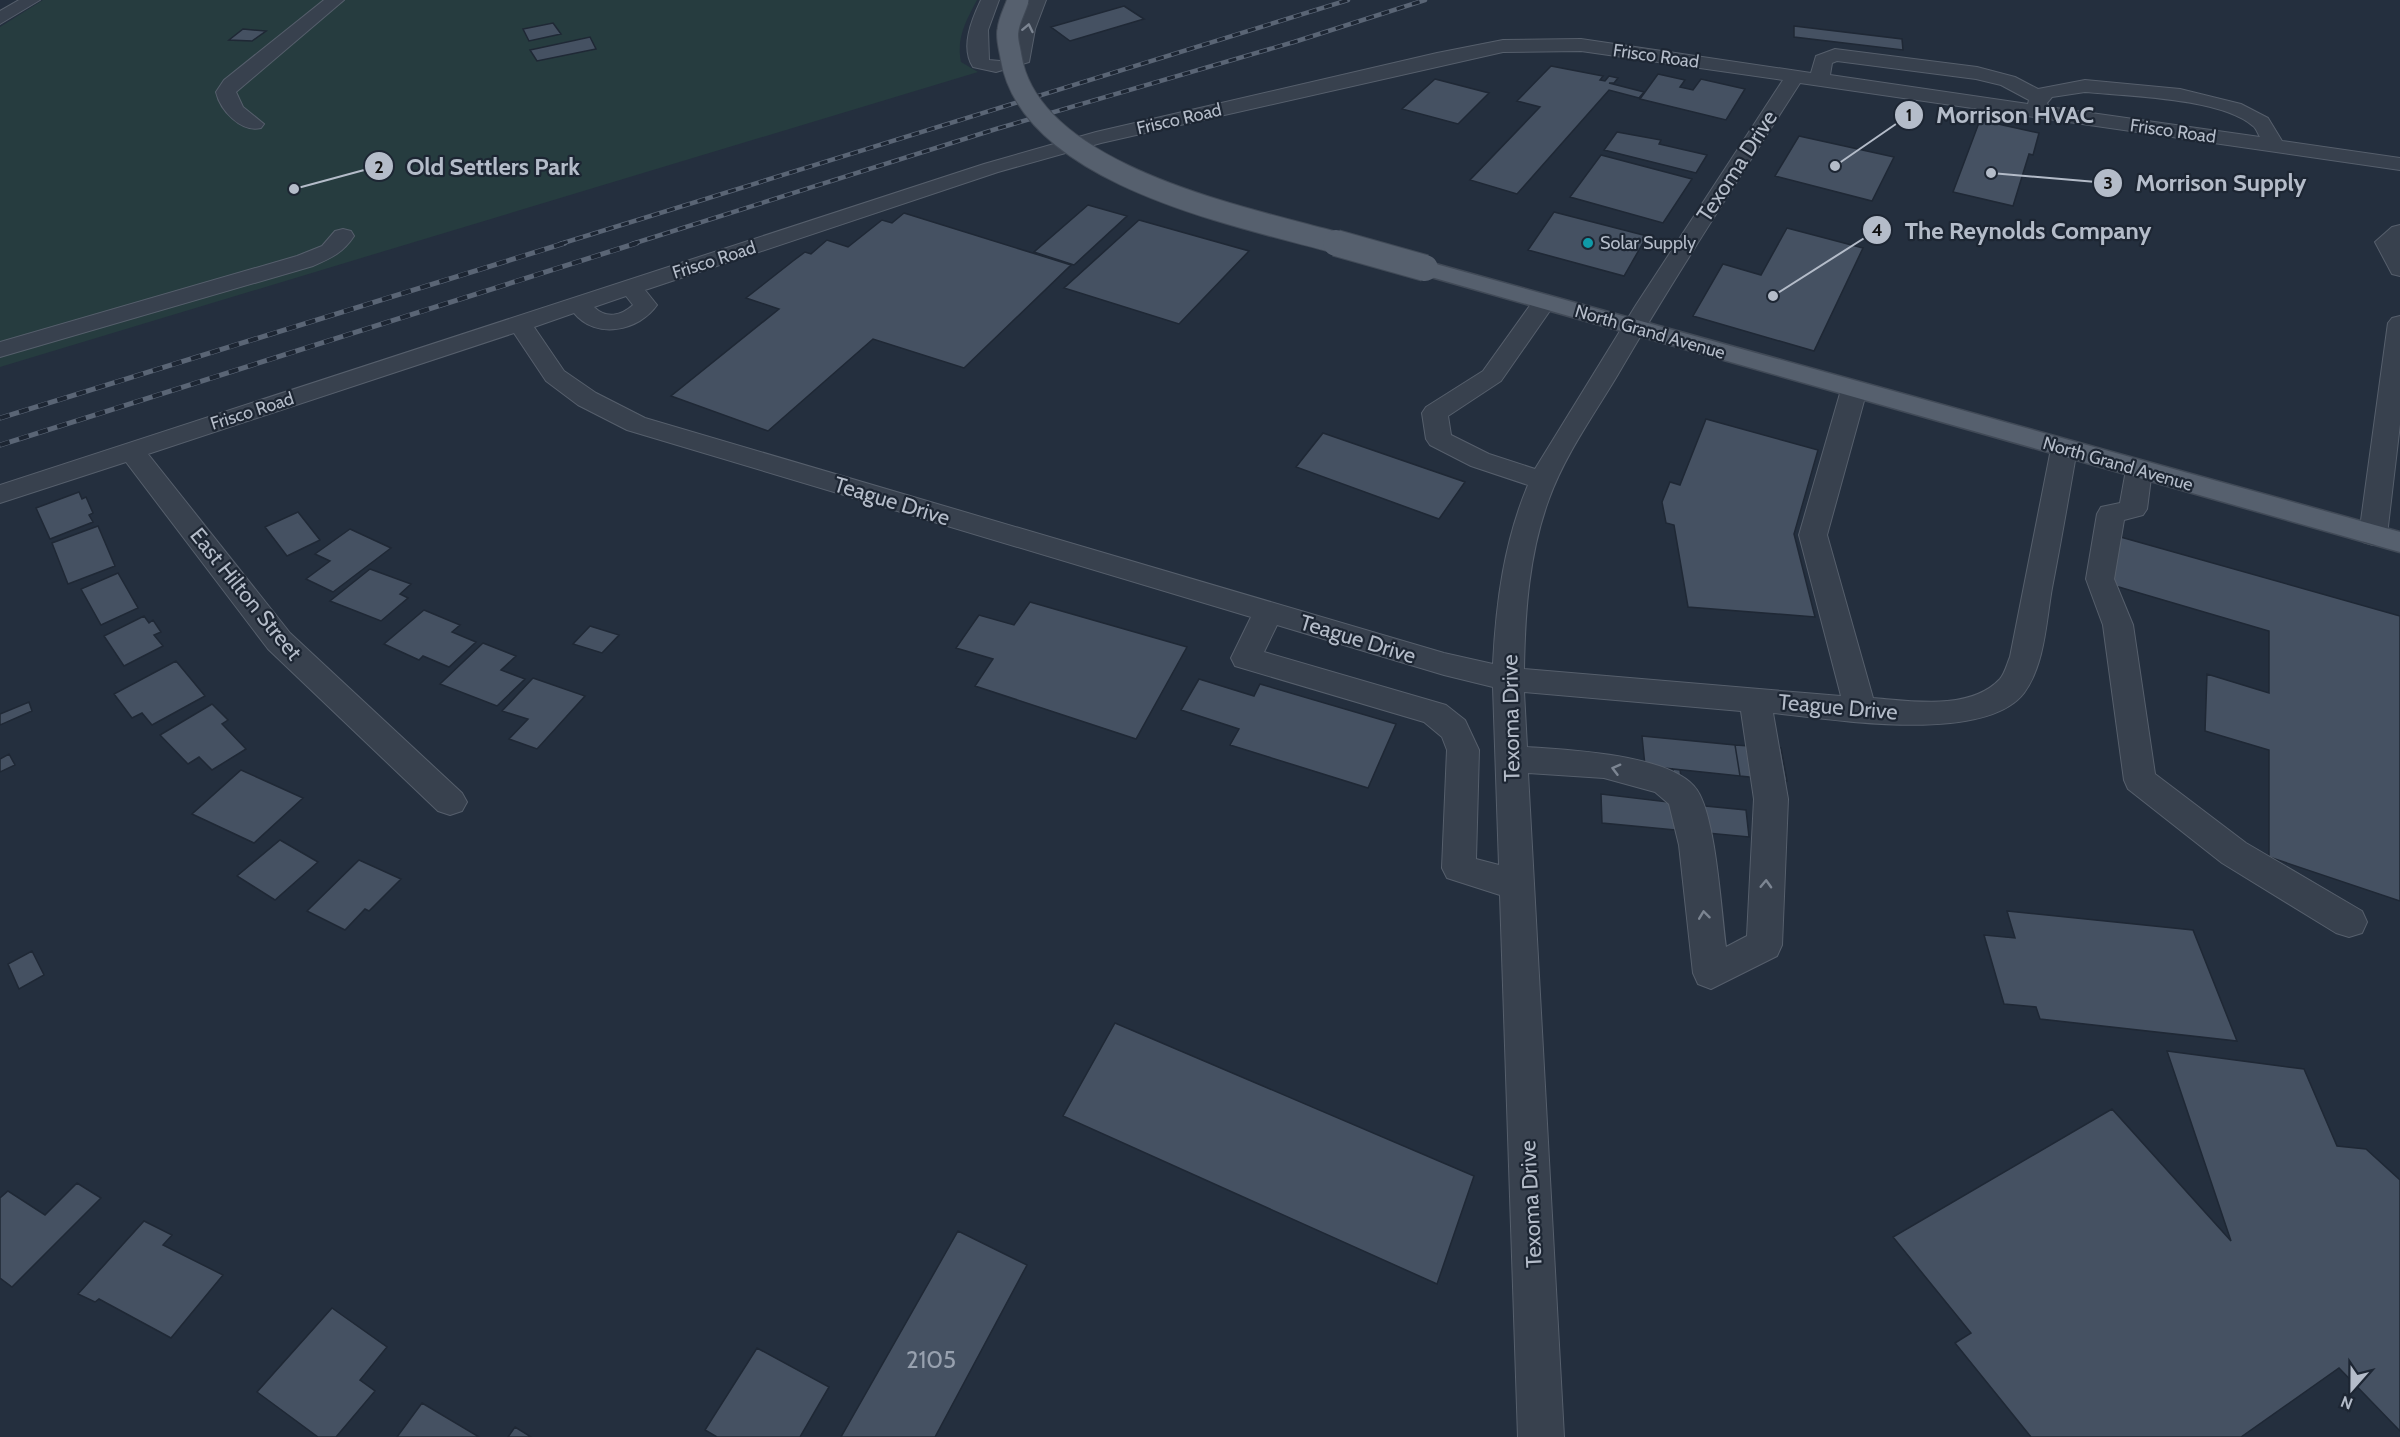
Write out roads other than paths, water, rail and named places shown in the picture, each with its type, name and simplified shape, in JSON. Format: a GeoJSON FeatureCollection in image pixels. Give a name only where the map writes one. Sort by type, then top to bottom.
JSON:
{"type":"FeatureCollection","features":[{"type":"Feature","properties":{"kind":"main road","name":"North Grand Avenue"},"geometry":{"type":"LineString","coordinates":[[1018,0],[1007,32],[1013,69],[1025,98],[1055,131],[1091,159],[1177,198],[2400,542]]}},
{"type":"Feature","properties":{"kind":"street"},"geometry":{"type":"LineString","coordinates":[[0,20],[31,0]]}},
{"type":"Feature","properties":{"kind":"street"},"geometry":{"type":"LineString","coordinates":[[254,124],[228,101],[226,92],[231,84],[335,0]]}},
{"type":"Feature","properties":{"kind":"street"},"geometry":{"type":"LineString","coordinates":[[990,0],[976,32],[976,50],[980,63],[987,67],[1004,67],[1022,58],[1026,29],[1037,0]]}},
{"type":"Feature","properties":{"kind":"street","name":"Frisco Road"},"geometry":{"type":"LineString","coordinates":[[0,494],[579,304],[595,319],[619,321],[633,317],[642,312],[645,305],[631,287],[991,168],[1096,138],[1503,46],[1581,45],[1808,77],[2041,105],[2274,146],[2400,164]]}},
{"type":"Feature","properties":{"kind":"street","name":"Texoma Drive"},"geometry":{"type":"LineString","coordinates":[[1541,1437],[1508,679],[1511,610],[1525,536],[1535,499],[1633,327],[1808,77]]}},
{"type":"Feature","properties":{"kind":"street"},"geometry":{"type":"LineString","coordinates":[[2041,105],[2046,93],[2085,86],[2180,95],[2234,108],[2261,122],[2274,146]]}},
{"type":"Feature","properties":{"kind":"street"},"geometry":{"type":"LineString","coordinates":[[2400,232],[2386,242],[2400,269]]}},
{"type":"Feature","properties":{"kind":"street"},"geometry":{"type":"LineString","coordinates":[[0,350],[305,261],[330,250],[343,236]]}},
{"type":"Feature","properties":{"kind":"street"},"geometry":{"type":"LineString","coordinates":[[1544,302],[1492,376],[1435,413],[1439,439],[1480,459],[1544,482]]}},
{"type":"Feature","properties":{"kind":"street"},"geometry":{"type":"LineString","coordinates":[[2373,535],[2400,323]]}},
{"type":"Feature","properties":{"kind":"street","name":"Teague Drive"},"geometry":{"type":"LineString","coordinates":[[520,324],[555,376],[586,399],[636,424],[1444,664],[1508,679],[1918,714],[1952,712],[1988,703],[2013,686],[2025,657],[2064,449]]}},
{"type":"Feature","properties":{"kind":"street"},"geometry":{"type":"LineString","coordinates":[[1854,390],[1813,535],[1860,709]]}},
{"type":"Feature","properties":{"kind":"street","name":"East Hilton Street"},"geometry":{"type":"LineString","coordinates":[[131,450],[279,641],[450,802]]}},
{"type":"Feature","properties":{"kind":"street"},"geometry":{"type":"LineString","coordinates":[[2139,470],[2133,509],[2111,514],[2100,579],[2118,626],[2140,780],[2234,853],[2349,922]]}},
{"type":"Feature","properties":{"kind":"street"},"geometry":{"type":"LineString","coordinates":[[1268,612],[1246,658],[1435,713],[1459,733],[1463,750],[1459,868],[1517,885]]}},
{"type":"Feature","properties":{"kind":"street"},"geometry":{"type":"LineString","coordinates":[[1511,759],[1604,765],[1666,782],[1684,797],[1696,845],[1711,973],[1764,945],[1771,799],[1755,700]]}},
{"type":"Feature","properties":{"kind":"railway"},"geometry":{"type":"LineString","coordinates":[[560,244],[1348,0]]}},
{"type":"Feature","properties":{"kind":"railway"},"geometry":{"type":"LineString","coordinates":[[632,244],[996,129],[1294,42],[1425,0]]}},
{"type":"Feature","properties":{"kind":"railway"},"geometry":{"type":"LineString","coordinates":[[0,418],[565,243]]}},
{"type":"Feature","properties":{"kind":"railway"},"geometry":{"type":"LineString","coordinates":[[0,445],[637,243]]}},
{"type":"Feature","properties":{"kind":"place","name":"Morrison HVAC"},"geometry":{"type":"Point","coordinates":[1835,166]}},
{"type":"Feature","properties":{"kind":"place","name":"Morrison Supply"},"geometry":{"type":"Point","coordinates":[1991,173]}},
{"type":"Feature","properties":{"kind":"place","name":"Old Settlers Park"},"geometry":{"type":"Point","coordinates":[294,189]}},
{"type":"Feature","properties":{"kind":"place","name":"Solar Supply"},"geometry":{"type":"Point","coordinates":[1588,243]}},
{"type":"Feature","properties":{"kind":"place","name":"The Reynolds Company"},"geometry":{"type":"Point","coordinates":[1773,296]}}]}
